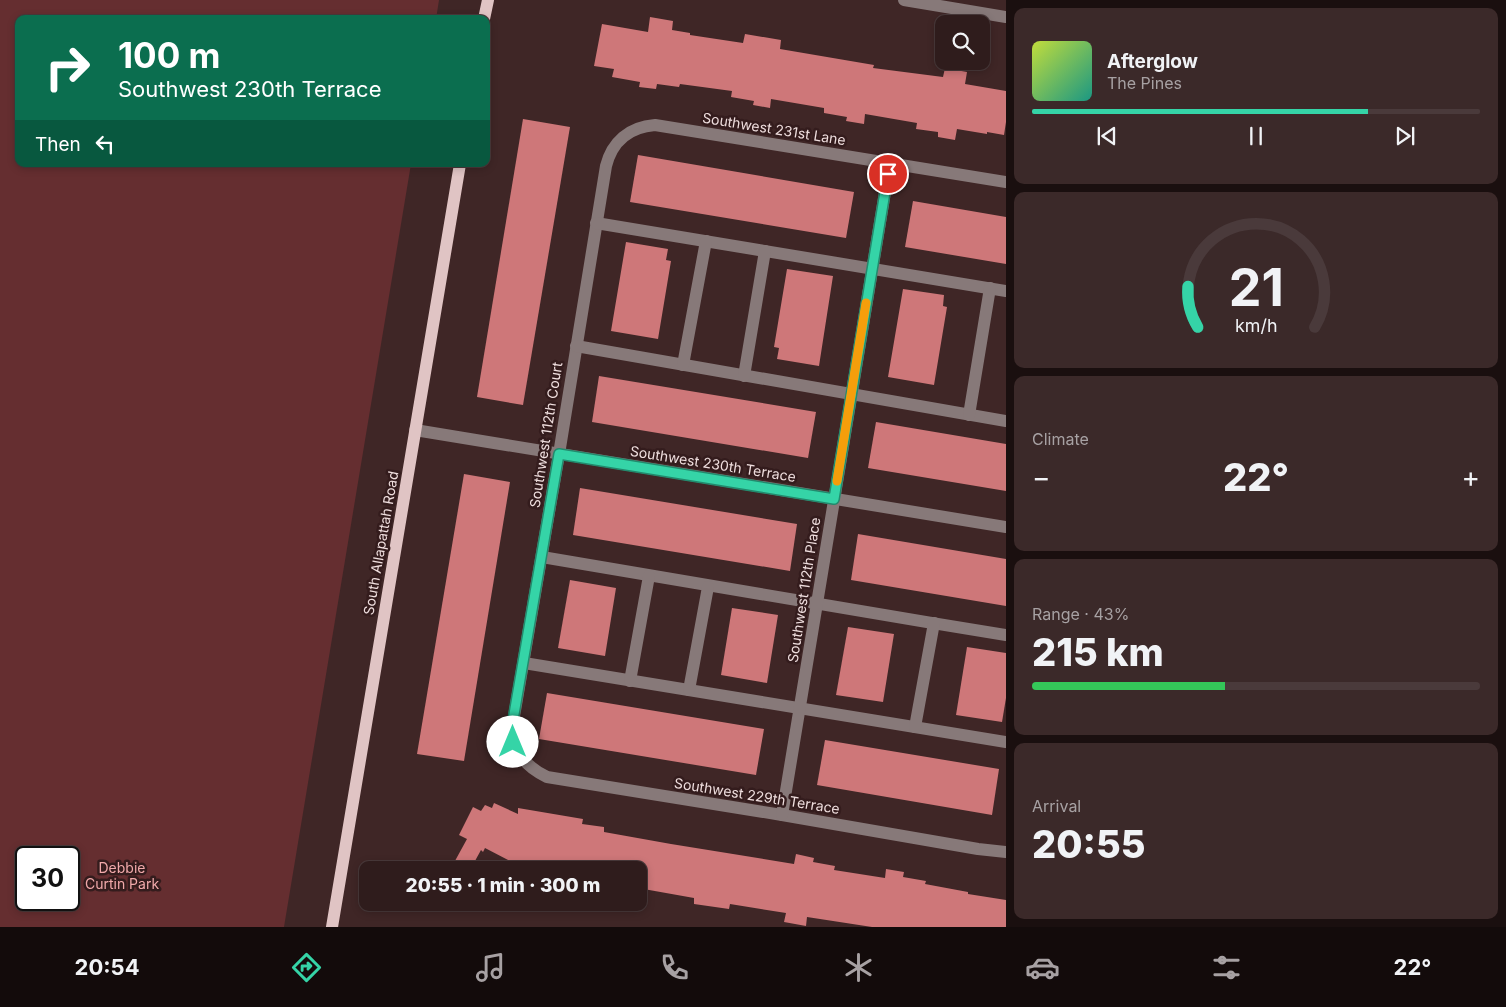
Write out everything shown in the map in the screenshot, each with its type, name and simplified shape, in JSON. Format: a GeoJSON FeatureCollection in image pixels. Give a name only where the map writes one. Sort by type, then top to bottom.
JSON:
{"type":"FeatureCollection","features":[{"type":"Feature","properties":{"kind":"main road"},"geometry":{"type":"LineString","coordinates":[[485,15],[488,0]]}},
{"type":"Feature","properties":{"kind":"main road","name":"South Allapattah Road"},"geometry":{"type":"LineString","coordinates":[[332,927],[459,167]]}},
{"type":"Feature","properties":{"kind":"street"},"geometry":{"type":"LineString","coordinates":[[904,0],[1006,17]]}},
{"type":"Feature","properties":{"kind":"street","name":"Southwest 231st Lane"},"geometry":{"type":"LineString","coordinates":[[627,133],[654,125],[1006,182]]}},
{"type":"Feature","properties":{"kind":"street","name":"Southwest 112th Court"},"geometry":{"type":"LineString","coordinates":[[516,748],[512,736],[513,720],[542,557],[607,160],[616,144],[627,133]]}},
{"type":"Feature","properties":{"kind":"street","name":"Southwest 112th Place"},"geometry":{"type":"LineString","coordinates":[[782,815],[890,162]]}},
{"type":"Feature","properties":{"kind":"street"},"geometry":{"type":"LineString","coordinates":[[596,223],[1006,291]]}},
{"type":"Feature","properties":{"kind":"street"},"geometry":{"type":"LineString","coordinates":[[683,365],[706,241]]}},
{"type":"Feature","properties":{"kind":"street"},"geometry":{"type":"LineString","coordinates":[[744,376],[765,250]]}},
{"type":"Feature","properties":{"kind":"street"},"geometry":{"type":"LineString","coordinates":[[969,415],[990,288]]}},
{"type":"Feature","properties":{"kind":"street"},"geometry":{"type":"LineString","coordinates":[[576,346],[1006,421]]}},
{"type":"Feature","properties":{"kind":"street","name":"Southwest 230th Terrace"},"geometry":{"type":"LineString","coordinates":[[415,430],[1006,527]]}},
{"type":"Feature","properties":{"kind":"street"},"geometry":{"type":"LineString","coordinates":[[542,557],[708,587],[817,603],[1006,636]]}},
{"type":"Feature","properties":{"kind":"street"},"geometry":{"type":"LineString","coordinates":[[630,681],[649,576]]}},
{"type":"Feature","properties":{"kind":"street"},"geometry":{"type":"LineString","coordinates":[[689,690],[708,587]]}},
{"type":"Feature","properties":{"kind":"street"},"geometry":{"type":"LineString","coordinates":[[915,727],[934,624]]}},
{"type":"Feature","properties":{"kind":"street"},"geometry":{"type":"LineString","coordinates":[[524,663],[1006,742]]}},
{"type":"Feature","properties":{"kind":"street","name":"Southwest 229th Terrace"},"geometry":{"type":"LineString","coordinates":[[516,748],[528,765],[547,777],[978,849],[1006,852]]}},
{"type":"Feature","properties":{"kind":"green space","name":"Debbie Curtin Park"},"geometry":{"type":"Polygon","coordinates":[[[0,0],[439,0],[437,15],[15,15],[15,167],[411,167],[284,927],[0,927],[0,0]]]}},
{"type":"Feature","properties":{"kind":"building"},"geometry":{"type":"Polygon","coordinates":[[[650,17],[673,21],[672,30],[690,33],[690,35],[743,43],[745,34],[781,40],[780,49],[874,65],[873,68],[943,77],[945,70],[967,72],[965,84],[1006,91],[1004,135],[957,129],[955,140],[938,137],[938,132],[916,129],[917,123],[865,114],[864,124],[846,121],[847,117],[824,113],[824,108],[771,99],[770,108],[753,105],[754,101],[731,97],[732,91],[680,84],[679,87],[657,84],[656,89],[639,87],[640,82],[612,77],[614,69],[594,66],[602,24],[648,32],[650,17]]]}},
{"type":"Feature","properties":{"kind":"building"},"geometry":{"type":"Polygon","coordinates":[[[523,119],[570,127],[523,405],[477,397],[523,119]]]}},
{"type":"Feature","properties":{"kind":"building"},"geometry":{"type":"Polygon","coordinates":[[[638,155],[854,192],[846,238],[630,202],[638,155]]]}},
{"type":"Feature","properties":{"kind":"building"},"geometry":{"type":"Polygon","coordinates":[[[913,201],[1006,217],[1006,264],[905,247],[913,201]]]}},
{"type":"Feature","properties":{"kind":"building"},"geometry":{"type":"Polygon","coordinates":[[[626,242],[668,249],[666,260],[671,261],[658,339],[611,331],[626,242]]]}},
{"type":"Feature","properties":{"kind":"building"},"geometry":{"type":"Polygon","coordinates":[[[787,269],[833,276],[819,366],[777,359],[779,348],[774,347],[787,269]]]}},
{"type":"Feature","properties":{"kind":"building"},"geometry":{"type":"Polygon","coordinates":[[[903,289],[944,295],[943,306],[947,307],[934,385],[888,377],[903,289]]]}},
{"type":"Feature","properties":{"kind":"building"},"geometry":{"type":"Polygon","coordinates":[[[599,376],[816,412],[808,458],[592,422],[599,376]]]}},
{"type":"Feature","properties":{"kind":"building"},"geometry":{"type":"Polygon","coordinates":[[[876,422],[1006,444],[1006,491],[868,468],[876,422]]]}},
{"type":"Feature","properties":{"kind":"building"},"geometry":{"type":"Polygon","coordinates":[[[464,474],[510,482],[464,761],[417,754],[464,474]]]}},
{"type":"Feature","properties":{"kind":"building"},"geometry":{"type":"Polygon","coordinates":[[[580,488],[797,524],[790,571],[573,535],[580,488]]]}},
{"type":"Feature","properties":{"kind":"building"},"geometry":{"type":"Polygon","coordinates":[[[858,534],[1006,559],[1006,606],[851,580],[858,534]]]}},
{"type":"Feature","properties":{"kind":"building"},"geometry":{"type":"Polygon","coordinates":[[[570,580],[616,588],[605,656],[558,648],[570,580]]]}},
{"type":"Feature","properties":{"kind":"building"},"geometry":{"type":"Polygon","coordinates":[[[732,608],[778,615],[767,683],[721,675],[732,608]]]}},
{"type":"Feature","properties":{"kind":"building"},"geometry":{"type":"Polygon","coordinates":[[[848,627],[894,634],[883,702],[836,695],[848,627]]]}},
{"type":"Feature","properties":{"kind":"building"},"geometry":{"type":"Polygon","coordinates":[[[967,647],[1006,653],[1006,698],[1002,722],[956,715],[967,647]]]}},
{"type":"Feature","properties":{"kind":"building"},"geometry":{"type":"Polygon","coordinates":[[[547,693],[764,729],[756,775],[539,739],[547,693]]]}},
{"type":"Feature","properties":{"kind":"building"},"geometry":{"type":"Polygon","coordinates":[[[825,740],[999,769],[992,815],[817,785],[825,740]]]}},
{"type":"Feature","properties":{"kind":"building"},"geometry":{"type":"Polygon","coordinates":[[[494,803],[518,814],[518,808],[583,819],[582,824],[604,827],[604,832],[794,864],[796,854],[814,858],[813,862],[835,866],[834,870],[885,878],[886,869],[904,872],[903,877],[926,881],[925,884],[1006,900],[1006,927],[872,927],[807,917],[806,926],[784,922],[786,913],[730,904],[729,909],[694,904],[694,898],[647,890],[647,861],[510,861],[485,848],[483,852],[481,850],[475,861],[455,861],[467,839],[459,835],[473,807],[481,811],[485,805],[492,808],[494,803]]]}},
{"type":"Feature","properties":{"kind":"slow traffic"},"geometry":{"type":"LineString","coordinates":[[837,481],[866,303]]}},
{"type":"Feature","properties":{"kind":"route"},"geometry":{"type":"LineString","coordinates":[[513,742],[513,720],[559,454],[834,499],[888,174]]}}]}
